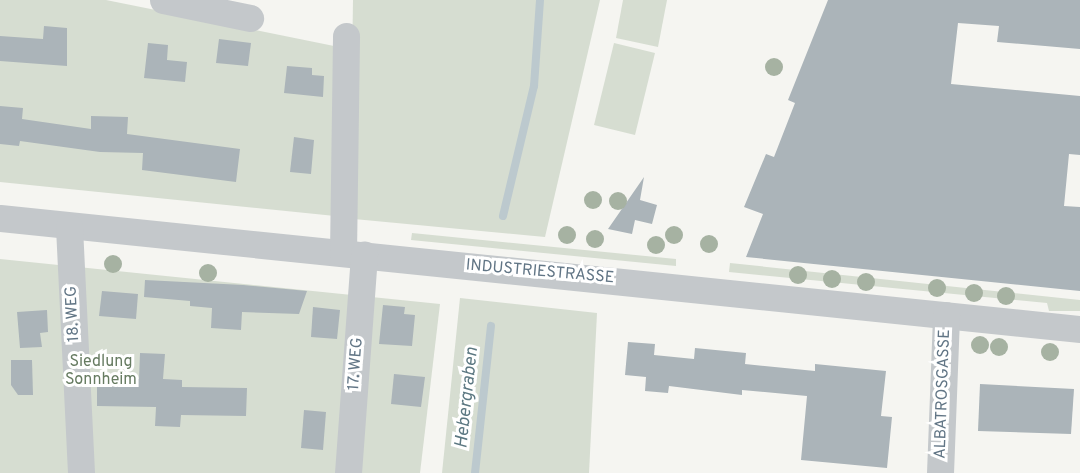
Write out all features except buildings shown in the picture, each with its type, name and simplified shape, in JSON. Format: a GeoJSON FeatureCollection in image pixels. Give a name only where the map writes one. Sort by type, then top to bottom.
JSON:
{"type":"FeatureCollection","features":[{"type":"Feature","properties":{"kind":"street"},"geometry":{"type":"LineString","coordinates":[[163,0],[250,18]]}},
{"type":"Feature","properties":{"kind":"street","name":"17. WEG"},"geometry":{"type":"LineString","coordinates":[[346,36],[354,254],[348,473]]}},
{"type":"Feature","properties":{"kind":"street","name":"INDUSTRIESTRASSE"},"geometry":{"type":"LineString","coordinates":[[0,218],[69,227],[1080,329]]}},
{"type":"Feature","properties":{"kind":"street","name":"18. WEG"},"geometry":{"type":"LineString","coordinates":[[69,227],[81,473]]}},
{"type":"Feature","properties":{"kind":"street","name":"ALBATROSGASSE"},"geometry":{"type":"LineString","coordinates":[[940,473],[946,315]]}},
{"type":"Feature","properties":{"kind":"green space"},"geometry":{"type":"Polygon","coordinates":[[[0,0],[106,0],[334,46],[335,216],[0,182],[0,0]]]}},
{"type":"Feature","properties":{"kind":"green space"},"geometry":{"type":"Polygon","coordinates":[[[353,0],[600,0],[545,237],[354,219],[350,197],[353,0]]]}},
{"type":"Feature","properties":{"kind":"green space"},"geometry":{"type":"Polygon","coordinates":[[[623,0],[667,0],[658,47],[616,38],[623,0]]]}},
{"type":"Feature","properties":{"kind":"green space"},"geometry":{"type":"Polygon","coordinates":[[[614,43],[655,53],[635,135],[594,125],[614,43]]]}},
{"type":"Feature","properties":{"kind":"green space"},"geometry":{"type":"Polygon","coordinates":[[[412,233],[676,259],[676,266],[411,240],[412,233]]]}},
{"type":"Feature","properties":{"kind":"green space","name":"Siedlung Sonnheim"},"geometry":{"type":"Polygon","coordinates":[[[0,259],[440,304],[420,473],[0,473],[0,259]]]}},
{"type":"Feature","properties":{"kind":"green space"},"geometry":{"type":"Polygon","coordinates":[[[730,263],[1080,300],[1080,311],[1049,311],[1047,303],[729,272],[730,263]]]}},
{"type":"Feature","properties":{"kind":"green space"},"geometry":{"type":"Polygon","coordinates":[[[460,298],[597,313],[589,473],[442,473],[460,298]]]}},
{"type":"Feature","properties":{"kind":"waterway"},"geometry":{"type":"LineString","coordinates":[[503,216],[534,86],[540,0]]}},
{"type":"Feature","properties":{"kind":"waterway","name":"Hebergraben"},"geometry":{"type":"LineString","coordinates":[[475,473],[491,326]]}}]}
